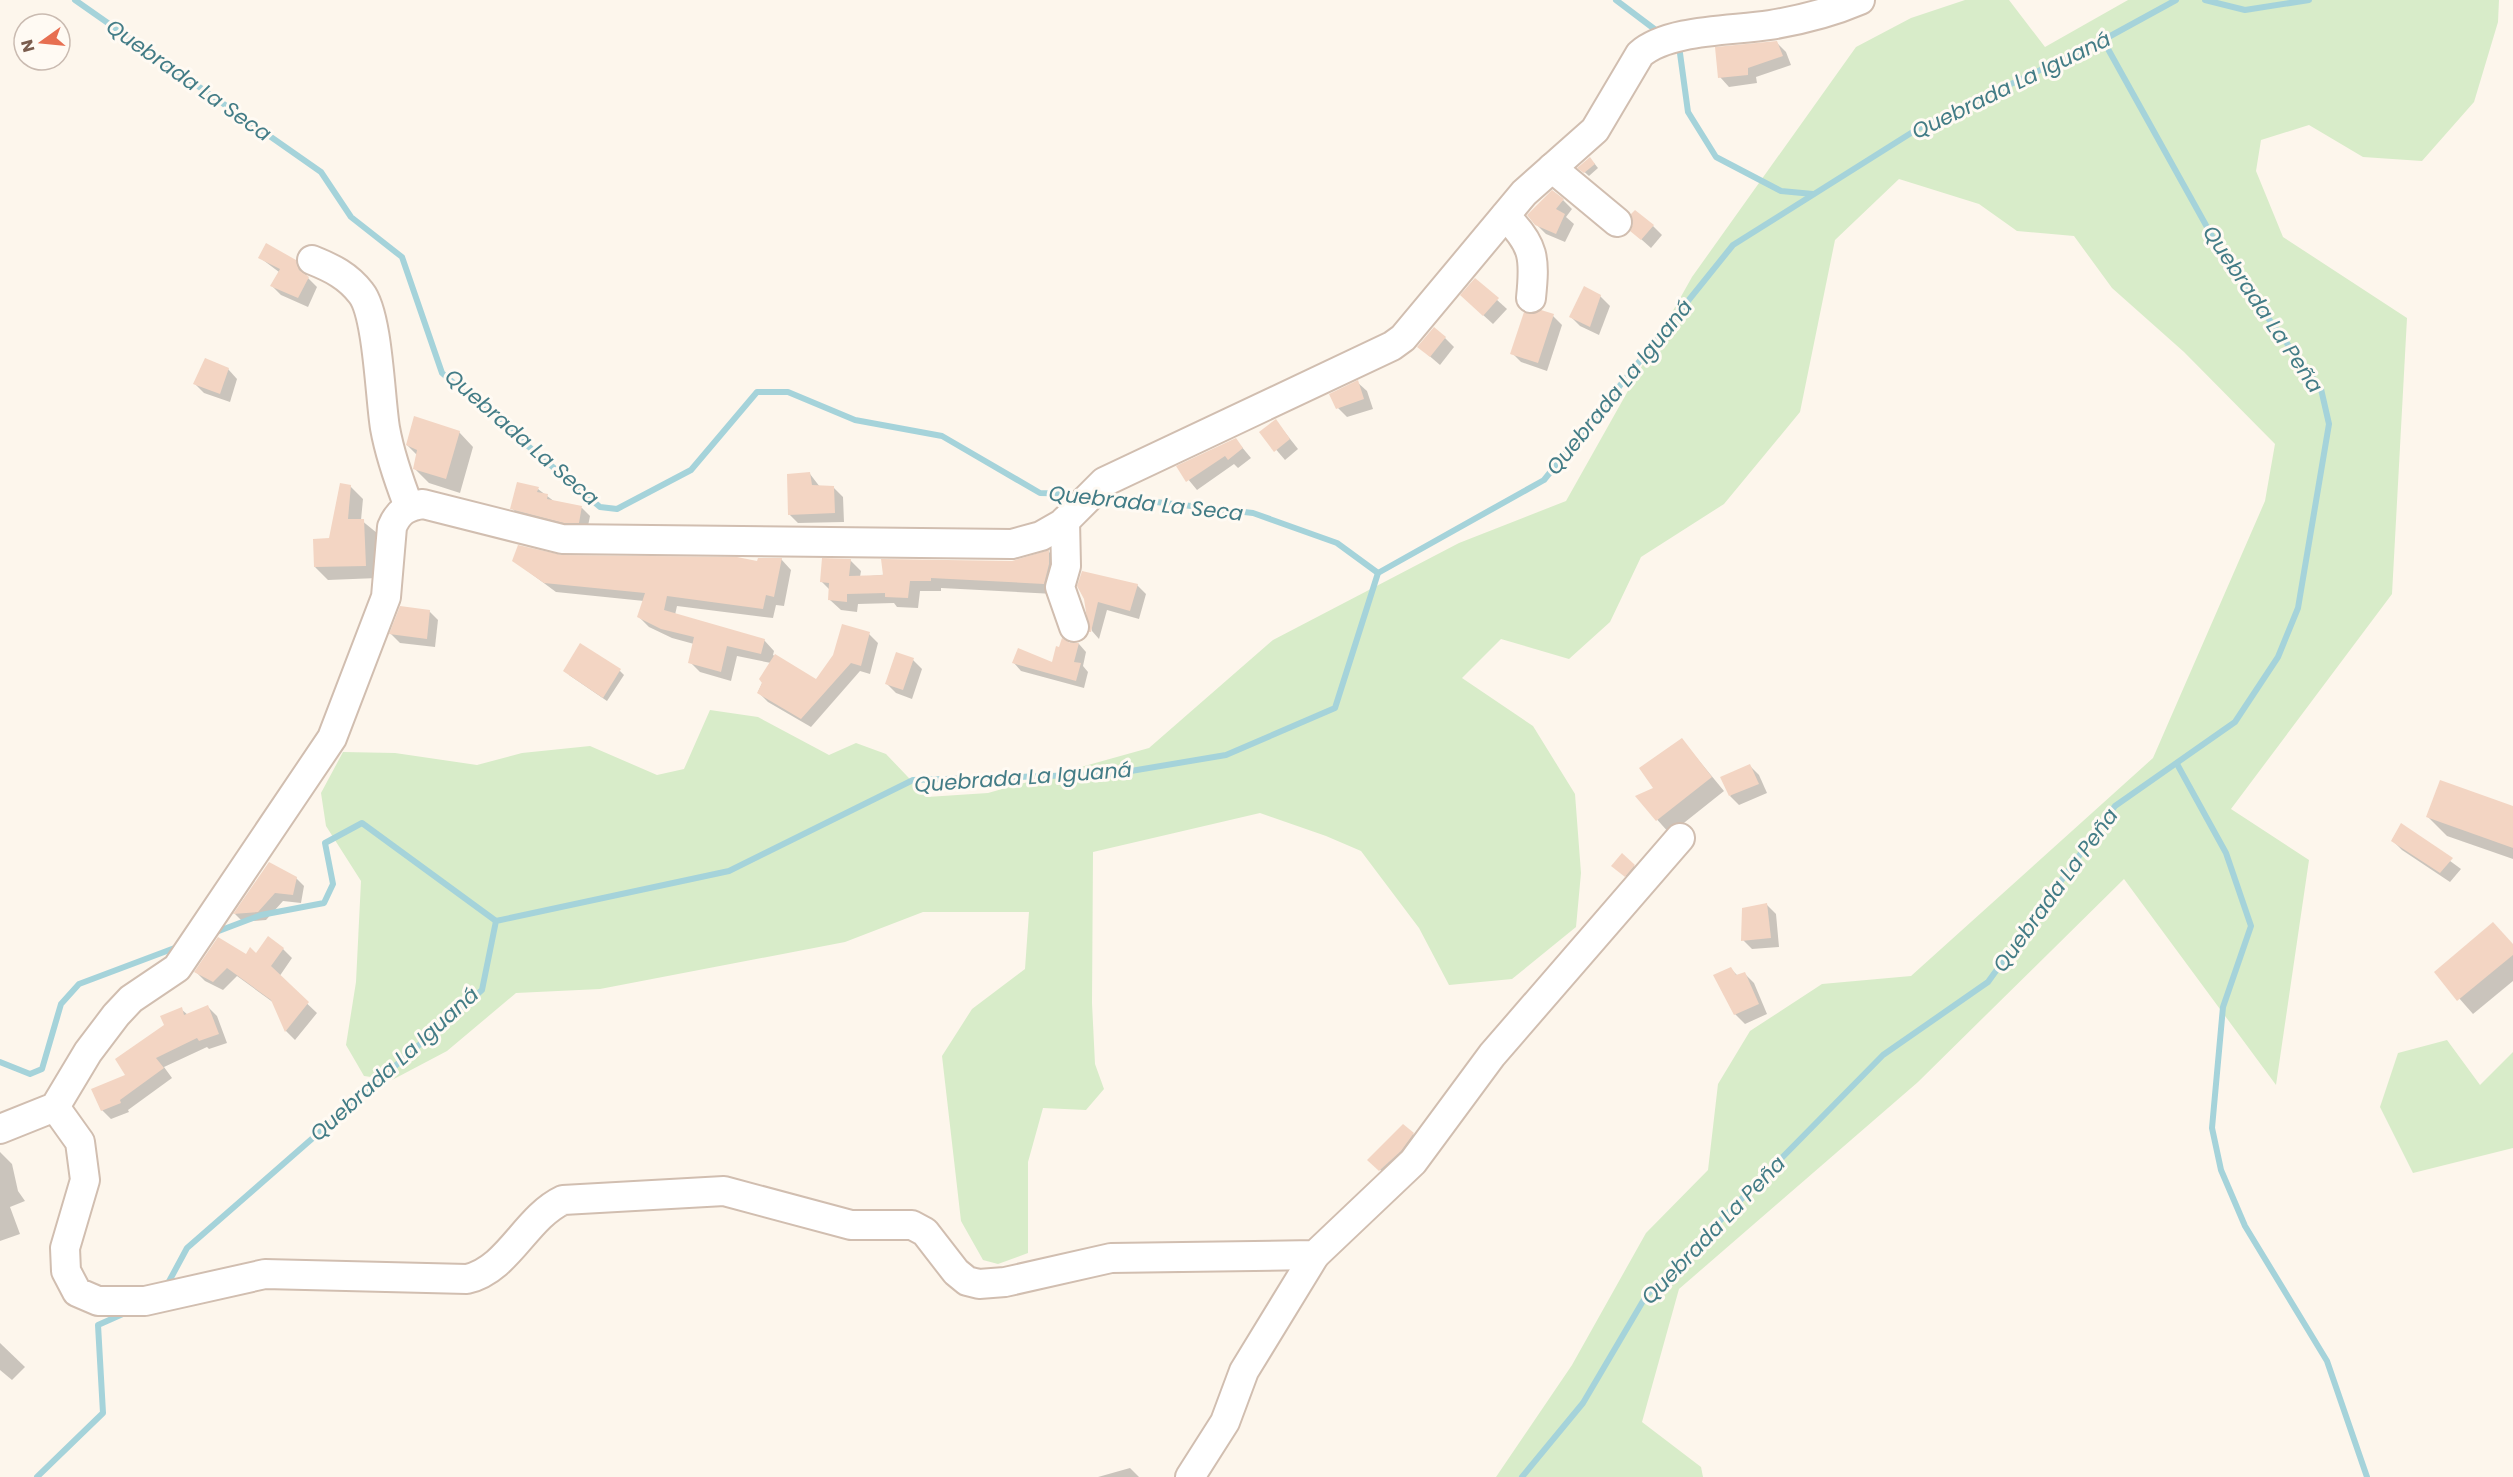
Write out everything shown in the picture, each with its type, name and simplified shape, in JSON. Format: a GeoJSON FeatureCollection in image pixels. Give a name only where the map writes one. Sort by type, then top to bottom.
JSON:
{"type":"FeatureCollection","features":[{"type":"Feature","properties":{"kind":"street"},"geometry":{"type":"LineString","coordinates":[[0,1129],[55,1107],[88,1052],[116,1015],[131,999],[177,968],[332,738],[386,597],[392,527],[396,518],[409,507],[423,504],[562,539],[1012,544],[1041,536],[1065,521],[1104,482],[1392,346],[1403,338],[1524,193],[1594,130],[1640,54],[1648,47],[1672,38],[1777,12],[1824,13],[1860,0]]}},
{"type":"Feature","properties":{"kind":"street"},"geometry":{"type":"LineString","coordinates":[[1552,168],[1617,222]]}},
{"type":"Feature","properties":{"kind":"street"},"geometry":{"type":"LineString","coordinates":[[1505,216],[1523,233],[1535,264],[1531,298]]}},
{"type":"Feature","properties":{"kind":"street"},"geometry":{"type":"LineString","coordinates":[[312,260],[341,272],[363,294],[372,323],[385,429],[394,469],[409,507]]}},
{"type":"Feature","properties":{"kind":"street"},"geometry":{"type":"LineString","coordinates":[[1065,521],[1066,566],[1060,587],[1074,627]]}},
{"type":"Feature","properties":{"kind":"street"},"geometry":{"type":"LineString","coordinates":[[1190,1477],[1225,1422],[1244,1371],[1315,1255],[1413,1162],[1492,1055],[1680,838]]}},
{"type":"Feature","properties":{"kind":"street"},"geometry":{"type":"LineString","coordinates":[[55,1107],[80,1142],[85,1180],[74,1226],[65,1248],[66,1270],[76,1292],[98,1301],[145,1301],[265,1274],[467,1279],[479,1276],[491,1268],[547,1210],[563,1200],[724,1191],[739,1193],[851,1226],[912,1225],[925,1232],[956,1272],[967,1281],[979,1284],[1005,1282],[1111,1258],[1315,1255]]}},
{"type":"Feature","properties":{"kind":"green space"},"geometry":{"type":"Polygon","coordinates":[[[1965,0],[2009,0],[2045,47],[2128,0],[2499,0],[2498,22],[2474,102],[2422,161],[2363,157],[2309,125],[2261,140],[2256,171],[2283,237],[2407,318],[2392,594],[2231,809],[2309,860],[2276,1085],[2124,879],[1918,1082],[1679,1289],[1642,1422],[1701,1467],[1703,1477],[1496,1477],[1572,1365],[1646,1233],[1708,1170],[1718,1084],[1750,1031],[1822,984],[1911,976],[2153,758],[2265,501],[2275,444],[2184,352],[2112,288],[2074,236],[2017,231],[1979,204],[1899,179],[1835,240],[1800,412],[1724,504],[1641,557],[1610,622],[1569,659],[1501,639],[1462,678],[1533,726],[1575,794],[1581,873],[1576,927],[1512,979],[1449,985],[1419,928],[1361,851],[1260,813],[1093,852],[1092,1003],[1095,1064],[1104,1089],[1086,1110],[1043,1108],[1028,1162],[1028,1253],[998,1264],[983,1260],[961,1221],[942,1056],[972,1009],[1025,969],[1029,912],[923,912],[845,942],[600,989],[516,993],[447,1051],[392,1080],[364,1076],[346,1045],[356,982],[361,881],[326,826],[321,793],[343,752],[395,753],[477,765],[522,753],[590,746],[657,775],[684,769],[710,710],[758,717],[829,755],[856,743],[886,754],[927,797],[988,793],[1149,748],[1273,640],[1459,543],[1566,501],[1692,277],[1856,47],[1911,18],[1965,0]]]}},
{"type":"Feature","properties":{"kind":"green space"},"geometry":{"type":"Polygon","coordinates":[[[2447,1040],[2480,1085],[2513,1052],[2513,1148],[2413,1173],[2380,1107],[2398,1053],[2447,1040]]]}},
{"type":"Feature","properties":{"kind":"building"},"geometry":{"type":"Polygon","coordinates":[[[1777,41],[1783,56],[1748,68],[1748,75],[1718,78],[1715,47],[1777,41]]]}},
{"type":"Feature","properties":{"kind":"building"},"geometry":{"type":"Polygon","coordinates":[[[1590,157],[1595,164],[1584,173],[1577,168],[1590,157]]]}},
{"type":"Feature","properties":{"kind":"building"},"geometry":{"type":"Polygon","coordinates":[[[1552,190],[1564,199],[1556,209],[1565,214],[1556,234],[1535,225],[1527,215],[1552,190]]]}},
{"type":"Feature","properties":{"kind":"building"},"geometry":{"type":"Polygon","coordinates":[[[1635,210],[1654,225],[1641,240],[1630,231],[1633,224],[1631,214],[1635,210]]]}},
{"type":"Feature","properties":{"kind":"building"},"geometry":{"type":"Polygon","coordinates":[[[266,243],[296,260],[299,270],[309,277],[298,298],[270,286],[280,269],[258,258],[266,243]]]}},
{"type":"Feature","properties":{"kind":"building"},"geometry":{"type":"Polygon","coordinates":[[[1475,278],[1499,298],[1483,316],[1460,295],[1475,278]]]}},
{"type":"Feature","properties":{"kind":"building"},"geometry":{"type":"Polygon","coordinates":[[[1584,286],[1601,295],[1590,327],[1569,317],[1584,286]]]}},
{"type":"Feature","properties":{"kind":"building"},"geometry":{"type":"Polygon","coordinates":[[[1541,310],[1554,314],[1538,363],[1510,354],[1524,312],[1530,314],[1541,310]]]}},
{"type":"Feature","properties":{"kind":"building"},"geometry":{"type":"Polygon","coordinates":[[[1434,327],[1446,337],[1430,357],[1417,347],[1434,327]]]}},
{"type":"Feature","properties":{"kind":"building"},"geometry":{"type":"Polygon","coordinates":[[[205,358],[229,368],[220,394],[193,384],[205,358]]]}},
{"type":"Feature","properties":{"kind":"building"},"geometry":{"type":"Polygon","coordinates":[[[1358,380],[1364,399],[1336,409],[1329,394],[1358,380]]]}},
{"type":"Feature","properties":{"kind":"building"},"geometry":{"type":"Polygon","coordinates":[[[414,416],[460,431],[446,479],[413,469],[417,450],[406,445],[414,416]]]}},
{"type":"Feature","properties":{"kind":"building"},"geometry":{"type":"Polygon","coordinates":[[[1276,419],[1290,439],[1274,452],[1259,432],[1276,419]]]}},
{"type":"Feature","properties":{"kind":"building"},"geometry":{"type":"Polygon","coordinates":[[[1236,438],[1243,448],[1228,460],[1225,456],[1186,482],[1176,466],[1236,438]]]}},
{"type":"Feature","properties":{"kind":"building"},"geometry":{"type":"Polygon","coordinates":[[[810,472],[812,485],[834,486],[835,513],[788,515],[787,474],[810,472]]]}},
{"type":"Feature","properties":{"kind":"building"},"geometry":{"type":"Polygon","coordinates":[[[517,482],[539,487],[537,492],[548,494],[547,499],[582,506],[579,523],[564,523],[510,509],[517,482]]]}},
{"type":"Feature","properties":{"kind":"building"},"geometry":{"type":"Polygon","coordinates":[[[340,483],[351,485],[348,519],[364,519],[366,566],[314,567],[313,539],[329,538],[340,483]]]}},
{"type":"Feature","properties":{"kind":"building"},"geometry":{"type":"Polygon","coordinates":[[[518,545],[562,555],[737,557],[757,561],[758,558],[782,558],[774,597],[766,595],[763,609],[667,596],[664,610],[765,639],[761,654],[727,646],[721,672],[688,663],[694,637],[661,629],[637,617],[645,593],[544,583],[512,561],[518,545]]]}},
{"type":"Feature","properties":{"kind":"building"},"geometry":{"type":"Polygon","coordinates":[[[1049,550],[1049,564],[1044,584],[931,578],[931,581],[910,581],[908,598],[885,597],[885,593],[847,594],[847,602],[828,600],[829,583],[820,582],[822,558],[851,559],[849,576],[883,575],[881,559],[1012,561],[1049,550]]]}},
{"type":"Feature","properties":{"kind":"building"},"geometry":{"type":"Polygon","coordinates":[[[1082,571],[1138,584],[1130,611],[1098,602],[1091,632],[1089,632],[1084,599],[1077,586],[1082,571]]]}},
{"type":"Feature","properties":{"kind":"building"},"geometry":{"type":"Polygon","coordinates":[[[400,606],[430,610],[427,639],[389,634],[400,606]]]}},
{"type":"Feature","properties":{"kind":"building"},"geometry":{"type":"Polygon","coordinates":[[[842,624],[870,632],[861,666],[851,663],[801,719],[757,693],[762,683],[759,679],[775,654],[816,679],[833,655],[842,624]]]}},
{"type":"Feature","properties":{"kind":"building"},"geometry":{"type":"Polygon","coordinates":[[[1062,638],[1070,643],[1079,643],[1074,662],[1081,663],[1076,681],[1012,663],[1018,648],[1052,662],[1056,646],[1059,647],[1062,638]]]}},
{"type":"Feature","properties":{"kind":"building"},"geometry":{"type":"Polygon","coordinates":[[[580,643],[621,669],[603,698],[563,671],[580,643]]]}},
{"type":"Feature","properties":{"kind":"building"},"geometry":{"type":"Polygon","coordinates":[[[896,652],[914,658],[903,690],[885,684],[896,652]]]}},
{"type":"Feature","properties":{"kind":"building"},"geometry":{"type":"Polygon","coordinates":[[[1682,738],[1712,777],[1656,821],[1635,796],[1653,788],[1639,768],[1682,738]]]}},
{"type":"Feature","properties":{"kind":"building"},"geometry":{"type":"Polygon","coordinates":[[[1750,764],[1759,784],[1729,796],[1720,777],[1750,764]]]}},
{"type":"Feature","properties":{"kind":"building"},"geometry":{"type":"Polygon","coordinates":[[[2440,780],[2513,806],[2513,848],[2426,817],[2440,780]]]}},
{"type":"Feature","properties":{"kind":"building"},"geometry":{"type":"Polygon","coordinates":[[[2401,823],[2453,858],[2440,873],[2391,841],[2401,823]]]}},
{"type":"Feature","properties":{"kind":"building"},"geometry":{"type":"Polygon","coordinates":[[[1622,853],[1635,865],[1625,877],[1611,866],[1622,853]]]}},
{"type":"Feature","properties":{"kind":"building"},"geometry":{"type":"Polygon","coordinates":[[[269,862],[297,877],[293,895],[275,893],[258,912],[233,914],[269,862]]]}},
{"type":"Feature","properties":{"kind":"building"},"geometry":{"type":"Polygon","coordinates":[[[1767,903],[1771,938],[1741,941],[1742,908],[1767,903]]]}},
{"type":"Feature","properties":{"kind":"building"},"geometry":{"type":"Polygon","coordinates":[[[2493,922],[2513,944],[2513,955],[2457,1001],[2434,972],[2493,922]]]}},
{"type":"Feature","properties":{"kind":"building"},"geometry":{"type":"Polygon","coordinates":[[[268,936],[284,948],[271,966],[309,1002],[285,1032],[271,1000],[227,968],[213,982],[194,972],[218,937],[246,954],[250,947],[256,953],[268,936]]]}},
{"type":"Feature","properties":{"kind":"building"},"geometry":{"type":"Polygon","coordinates":[[[1731,967],[1736,975],[1745,972],[1759,1004],[1734,1015],[1713,975],[1731,967]]]}},
{"type":"Feature","properties":{"kind":"building"},"geometry":{"type":"Polygon","coordinates":[[[208,1005],[219,1034],[199,1041],[197,1038],[156,1058],[164,1068],[120,1100],[121,1103],[101,1111],[91,1089],[125,1075],[115,1059],[164,1025],[160,1016],[182,1007],[184,1015],[208,1005]]]}},
{"type":"Feature","properties":{"kind":"building"},"geometry":{"type":"Polygon","coordinates":[[[1403,1124],[1414,1133],[1401,1151],[1379,1171],[1367,1160],[1403,1124]]]}},
{"type":"Feature","properties":{"kind":"waterway","name":"Quebrada La Seca"},"geometry":{"type":"LineString","coordinates":[[75,0],[321,172],[351,217],[402,257],[442,373],[600,507],[617,509],[691,470],[757,392],[788,392],[855,420],[942,436],[1040,493],[1078,494]]}},
{"type":"Feature","properties":{"kind":"waterway"},"geometry":{"type":"LineString","coordinates":[[1616,0],[1661,34]]}},
{"type":"Feature","properties":{"kind":"waterway","name":"Quebrada La Iguaná"},"geometry":{"type":"LineString","coordinates":[[166,1287],[187,1248],[482,990],[496,921],[729,871],[913,780],[1113,774],[1226,755],[1335,708],[1378,573],[1544,480],[1733,245],[1919,128],[2103,40],[2176,0]]}},
{"type":"Feature","properties":{"kind":"waterway","name":"Quebrada La Iguaná"},"geometry":{"type":"LineString","coordinates":[[2205,0],[2245,10],[2309,0]]}},
{"type":"Feature","properties":{"kind":"waterway","name":"Quebrada La Peña"},"geometry":{"type":"LineString","coordinates":[[1522,1477],[1583,1403],[1646,1296],[1883,1055],[1988,982],[2115,806],[2235,722],[2278,657],[2298,608],[2329,424],[2321,389],[2227,263],[2103,40]]}},
{"type":"Feature","properties":{"kind":"waterway"},"geometry":{"type":"LineString","coordinates":[[1679,46],[1688,112],[1716,157],[1781,191],[1813,194]]}},
{"type":"Feature","properties":{"kind":"waterway","name":"Quebrada La Seca"},"geometry":{"type":"LineString","coordinates":[[1103,496],[1253,513],[1337,543],[1378,573]]}},
{"type":"Feature","properties":{"kind":"waterway"},"geometry":{"type":"LineString","coordinates":[[2177,764],[2226,853],[2251,926],[2223,1007],[2212,1128],[2221,1170],[2245,1226],[2327,1361],[2367,1477]]}},
{"type":"Feature","properties":{"kind":"waterway"},"geometry":{"type":"LineString","coordinates":[[216,932],[261,915],[324,903],[333,884],[325,843],[362,823],[496,921]]}},
{"type":"Feature","properties":{"kind":"waterway"},"geometry":{"type":"LineString","coordinates":[[0,1062],[30,1074],[42,1069],[61,1004],[79,984],[180,946]]}},
{"type":"Feature","properties":{"kind":"waterway","name":"Quebrada La Iguaná"},"geometry":{"type":"LineString","coordinates":[[37,1477],[103,1413],[98,1325],[125,1313]]}}]}
